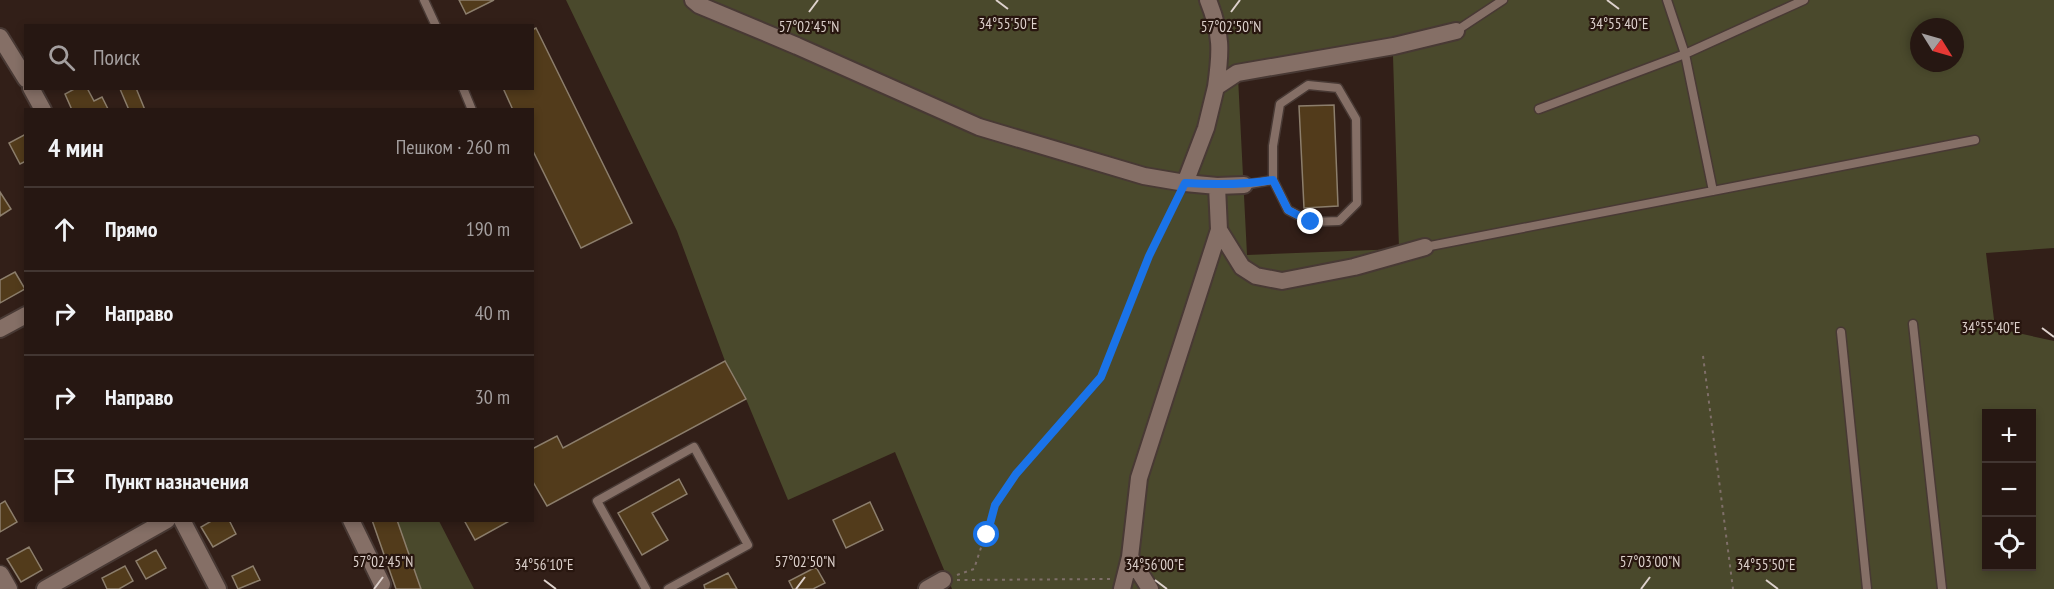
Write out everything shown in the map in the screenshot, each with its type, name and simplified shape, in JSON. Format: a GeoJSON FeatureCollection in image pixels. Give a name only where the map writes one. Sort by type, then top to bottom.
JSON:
{"type":"FeatureCollection","features":[{"type":"Feature","properties":{"kind":"street"},"geometry":{"type":"LineString","coordinates":[[693,0],[699,5],[797,46],[979,128],[1144,176],[1217,186],[1244,185]]}},
{"type":"Feature","properties":{"kind":"street"},"geometry":{"type":"LineString","coordinates":[[1185,183],[1206,128],[1216,87],[1220,55],[1219,34],[1218,24],[1208,0]]}},
{"type":"Feature","properties":{"kind":"street"},"geometry":{"type":"LineString","coordinates":[[1216,87],[1237,73],[1394,46],[1456,32]]}},
{"type":"Feature","properties":{"kind":"street"},"geometry":{"type":"LineString","coordinates":[[0,37],[24,77]]}},
{"type":"Feature","properties":{"kind":"street"},"geometry":{"type":"LineString","coordinates":[[32,90],[43,108]]}},
{"type":"Feature","properties":{"kind":"street"},"geometry":{"type":"LineString","coordinates":[[1124,584],[1130,557],[1139,478],[1219,230],[1217,186]]}},
{"type":"Feature","properties":{"kind":"street"},"geometry":{"type":"LineString","coordinates":[[1219,230],[1242,267],[1256,276],[1282,281],[1354,267],[1425,247]]}},
{"type":"Feature","properties":{"kind":"street"},"geometry":{"type":"LineString","coordinates":[[0,329],[24,316]]}},
{"type":"Feature","properties":{"kind":"street"},"geometry":{"type":"LineString","coordinates":[[45,589],[163,522]]}},
{"type":"Feature","properties":{"kind":"street"},"geometry":{"type":"LineString","coordinates":[[183,522],[218,589]]}},
{"type":"Feature","properties":{"kind":"street"},"geometry":{"type":"LineString","coordinates":[[352,522],[382,584]]}},
{"type":"Feature","properties":{"kind":"street"},"geometry":{"type":"LineString","coordinates":[[1130,557],[1150,589]]}},
{"type":"Feature","properties":{"kind":"street"},"geometry":{"type":"LineString","coordinates":[[0,575],[8,589]]}},
{"type":"Feature","properties":{"kind":"street"},"geometry":{"type":"LineString","coordinates":[[927,589],[943,580]]}},
{"type":"Feature","properties":{"kind":"lane"},"geometry":{"type":"LineString","coordinates":[[424,0],[435,24]]}},
{"type":"Feature","properties":{"kind":"lane"},"geometry":{"type":"LineString","coordinates":[[1456,32],[1503,0]]}},
{"type":"Feature","properties":{"kind":"lane"},"geometry":{"type":"LineString","coordinates":[[1667,0],[1685,54],[1713,191]]}},
{"type":"Feature","properties":{"kind":"lane"},"geometry":{"type":"LineString","coordinates":[[1539,109],[1685,54],[1804,0]]}},
{"type":"Feature","properties":{"kind":"lane"},"geometry":{"type":"LineString","coordinates":[[1308,85],[1338,88],[1356,119],[1358,203],[1339,221],[1311,222],[1288,210],[1273,180],[1272,146],[1280,104],[1308,85]]}},
{"type":"Feature","properties":{"kind":"lane"},"geometry":{"type":"LineString","coordinates":[[464,90],[470,108]]}},
{"type":"Feature","properties":{"kind":"lane"},"geometry":{"type":"LineString","coordinates":[[1425,247],[1975,140]]}},
{"type":"Feature","properties":{"kind":"lane"},"geometry":{"type":"LineString","coordinates":[[1244,185],[1273,180]]}},
{"type":"Feature","properties":{"kind":"lane"},"geometry":{"type":"LineString","coordinates":[[1912,324],[1942,589]]}},
{"type":"Feature","properties":{"kind":"lane"},"geometry":{"type":"LineString","coordinates":[[1842,332],[1867,589]]}},
{"type":"Feature","properties":{"kind":"lane"},"geometry":{"type":"LineString","coordinates":[[646,589],[597,501],[694,447],[748,545],[668,589]]}},
{"type":"Feature","properties":{"kind":"path"},"geometry":{"type":"LineString","coordinates":[[943,580],[974,569],[995,505],[1016,474],[1101,377],[1149,256],[1185,183]]}},
{"type":"Feature","properties":{"kind":"path"},"geometry":{"type":"LineString","coordinates":[[1703,356],[1733,589]]}},
{"type":"Feature","properties":{"kind":"path"},"geometry":{"type":"LineString","coordinates":[[943,580],[1124,584]]}},
{"type":"Feature","properties":{"kind":"shaded area"},"geometry":{"type":"Polygon","coordinates":[[[566,0],[2054,0],[2054,248],[1986,253],[1995,328],[2054,341],[2054,589],[952,589],[895,452],[788,500],[746,399],[725,361],[677,231],[566,0]],[[1393,56],[1238,77],[1247,255],[1399,249],[1393,56]]]}},
{"type":"Feature","properties":{"kind":"shaded area"},"geometry":{"type":"Polygon","coordinates":[[[397,522],[440,522],[474,589],[421,589],[397,522]]]}},
{"type":"Feature","properties":{"kind":"building"},"geometry":{"type":"Polygon","coordinates":[[[459,0],[494,0],[466,14],[459,0]]]}},
{"type":"Feature","properties":{"kind":"building"},"geometry":{"type":"Polygon","coordinates":[[[536,28],[632,223],[581,248],[534,153],[534,108],[512,108],[504,90],[534,90],[534,29],[536,28]]]}},
{"type":"Feature","properties":{"kind":"building"},"geometry":{"type":"Polygon","coordinates":[[[72,90],[88,90],[94,101],[102,97],[108,108],[71,108],[65,94],[72,90]]]}},
{"type":"Feature","properties":{"kind":"building"},"geometry":{"type":"Polygon","coordinates":[[[120,90],[137,90],[144,108],[128,108],[120,90]]]}},
{"type":"Feature","properties":{"kind":"building"},"geometry":{"type":"Polygon","coordinates":[[[1334,105],[1338,206],[1304,208],[1299,106],[1334,105]]]}},
{"type":"Feature","properties":{"kind":"building"},"geometry":{"type":"Polygon","coordinates":[[[24,135],[24,162],[20,164],[9,143],[24,135]]]}},
{"type":"Feature","properties":{"kind":"building"},"geometry":{"type":"Polygon","coordinates":[[[0,192],[11,209],[0,216],[0,192]]]}},
{"type":"Feature","properties":{"kind":"building"},"geometry":{"type":"Polygon","coordinates":[[[15,272],[24,290],[0,303],[0,280],[15,272]]]}},
{"type":"Feature","properties":{"kind":"building"},"geometry":{"type":"Polygon","coordinates":[[[725,361],[746,399],[547,506],[534,483],[534,448],[557,436],[563,448],[725,361]]]}},
{"type":"Feature","properties":{"kind":"building"},"geometry":{"type":"Polygon","coordinates":[[[679,479],[687,494],[652,513],[668,540],[642,555],[618,513],[679,479]]]}},
{"type":"Feature","properties":{"kind":"building"},"geometry":{"type":"Polygon","coordinates":[[[5,501],[17,522],[0,532],[0,504],[5,501]]]}},
{"type":"Feature","properties":{"kind":"building"},"geometry":{"type":"Polygon","coordinates":[[[870,502],[883,530],[846,548],[833,520],[870,502]]]}},
{"type":"Feature","properties":{"kind":"building"},"geometry":{"type":"Polygon","coordinates":[[[210,522],[230,522],[236,534],[213,547],[201,527],[210,522]]]}},
{"type":"Feature","properties":{"kind":"building"},"geometry":{"type":"Polygon","coordinates":[[[373,522],[398,522],[421,589],[396,589],[373,522]]]}},
{"type":"Feature","properties":{"kind":"building"},"geometry":{"type":"Polygon","coordinates":[[[465,522],[507,522],[475,540],[465,522]]]}},
{"type":"Feature","properties":{"kind":"building"},"geometry":{"type":"Polygon","coordinates":[[[29,547],[42,570],[21,582],[7,559],[29,547]]]}},
{"type":"Feature","properties":{"kind":"building"},"geometry":{"type":"Polygon","coordinates":[[[156,550],[166,568],[146,579],[136,561],[156,550]]]}},
{"type":"Feature","properties":{"kind":"building"},"geometry":{"type":"Polygon","coordinates":[[[125,566],[133,581],[119,589],[107,589],[102,578],[125,566]]]}},
{"type":"Feature","properties":{"kind":"building"},"geometry":{"type":"Polygon","coordinates":[[[253,566],[260,580],[238,589],[232,576],[253,566]]]}},
{"type":"Feature","properties":{"kind":"building"},"geometry":{"type":"Polygon","coordinates":[[[816,567],[825,583],[813,589],[793,589],[789,581],[816,567]]]}},
{"type":"Feature","properties":{"kind":"building"},"geometry":{"type":"Polygon","coordinates":[[[728,573],[737,589],[705,589],[704,585],[728,573]]]}},
{"type":"Feature","properties":{"kind":"route"},"geometry":{"type":"LineString","coordinates":[[987,535],[995,505],[1016,474],[1101,377],[1149,256],[1185,183],[1217,186],[1244,185],[1273,180],[1288,210],[1311,222]]}}]}
